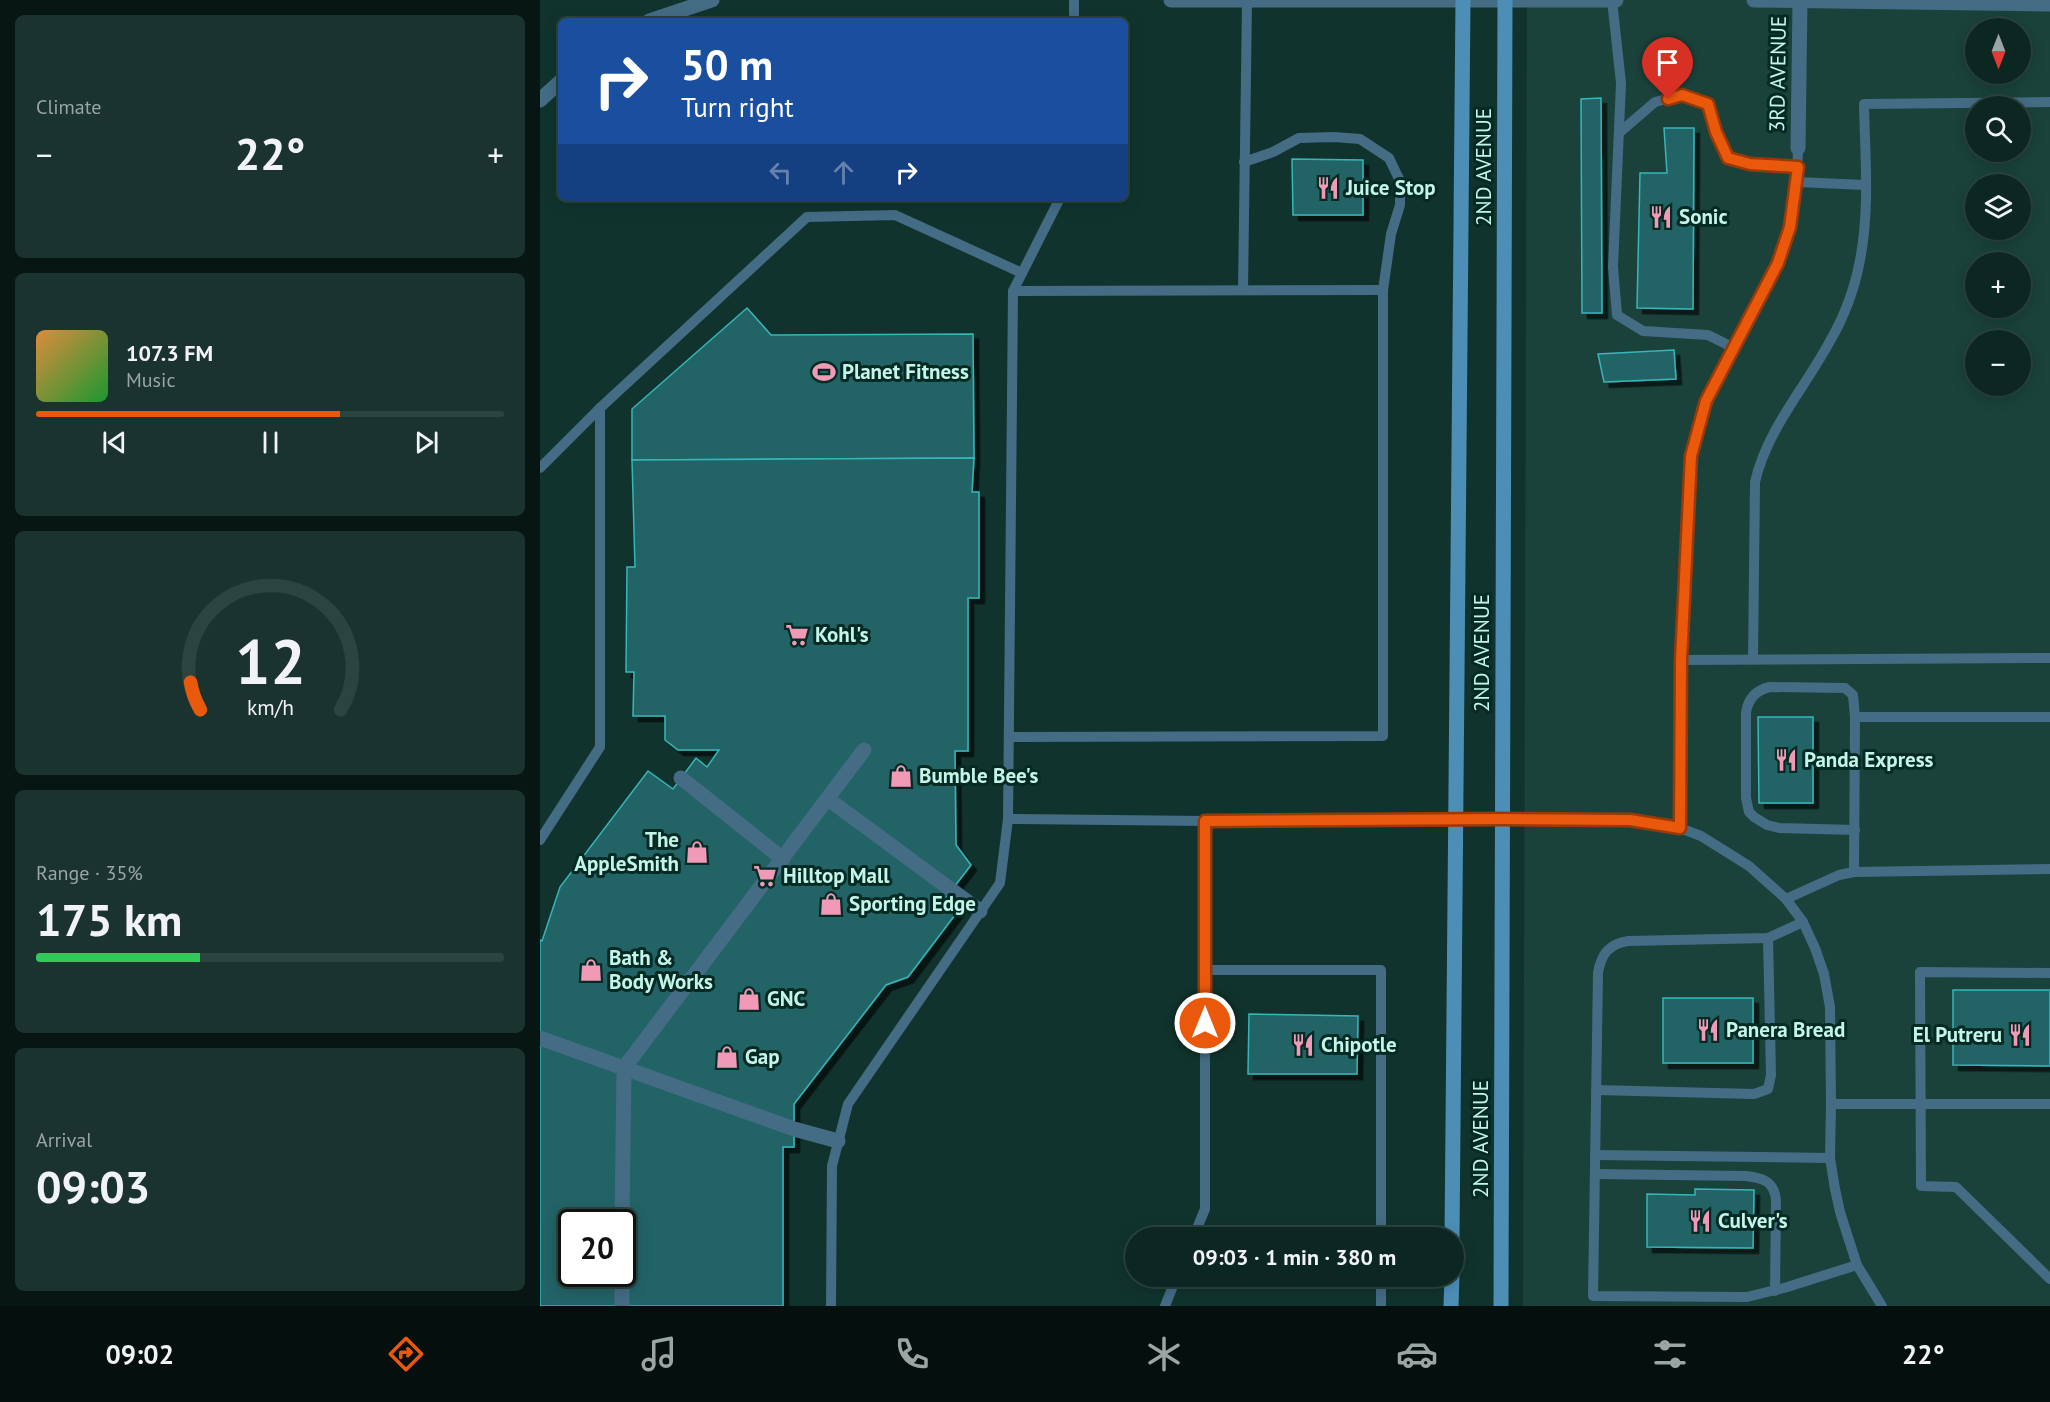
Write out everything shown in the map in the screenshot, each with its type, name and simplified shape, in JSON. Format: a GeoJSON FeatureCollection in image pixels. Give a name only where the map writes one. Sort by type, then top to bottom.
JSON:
{"type":"FeatureCollection","features":[{"type":"Feature","properties":{"kind":"main road","name":"2ND AVENUE"},"geometry":{"type":"LineString","coordinates":[[1452,1227],[1463,0]]}},
{"type":"Feature","properties":{"kind":"main road","name":"2ND AVENUE"},"geometry":{"type":"LineString","coordinates":[[1501,1306],[1505,0]]}},
{"type":"Feature","properties":{"kind":"main road"},"geometry":{"type":"LineString","coordinates":[[1451,1306],[1452,1287]]}},
{"type":"Feature","properties":{"kind":"street"},"geometry":{"type":"LineString","coordinates":[[658,18],[712,0]]}},
{"type":"Feature","properties":{"kind":"street"},"geometry":{"type":"LineString","coordinates":[[1171,0],[1614,0]]}},
{"type":"Feature","properties":{"kind":"street"},"geometry":{"type":"LineString","coordinates":[[1754,0],[2050,4]]}},
{"type":"Feature","properties":{"kind":"street","name":"3RD AVENUE"},"geometry":{"type":"LineString","coordinates":[[1798,148],[1800,1]]}},
{"type":"Feature","properties":{"kind":"street"},"geometry":{"type":"LineString","coordinates":[[540,100],[558,84]]}},
{"type":"Feature","properties":{"kind":"street"},"geometry":{"type":"LineString","coordinates":[[622,1209],[624,1068],[864,750]]}},
{"type":"Feature","properties":{"kind":"street"},"geometry":{"type":"LineString","coordinates":[[681,778],[783,859]]}},
{"type":"Feature","properties":{"kind":"street"},"geometry":{"type":"LineString","coordinates":[[828,799],[980,911]]}},
{"type":"Feature","properties":{"kind":"street"},"geometry":{"type":"LineString","coordinates":[[540,1038],[794,1129],[838,1141]]}},
{"type":"Feature","properties":{"kind":"street"},"geometry":{"type":"LineString","coordinates":[[622,1287],[622,1306]]}},
{"type":"Feature","properties":{"kind":"lane"},"geometry":{"type":"LineString","coordinates":[[1074,0],[1074,18]]}},
{"type":"Feature","properties":{"kind":"lane"},"geometry":{"type":"LineString","coordinates":[[1614,0],[1621,83],[1613,267],[1617,315],[1643,331],[1708,335],[1734,348]]}},
{"type":"Feature","properties":{"kind":"lane"},"geometry":{"type":"LineString","coordinates":[[1244,290],[1247,1]]}},
{"type":"Feature","properties":{"kind":"lane"},"geometry":{"type":"LineString","coordinates":[[1619,134],[1655,102],[1682,95],[1708,104],[1716,132],[1728,158],[1750,164],[1798,167]]}},
{"type":"Feature","properties":{"kind":"lane"},"geometry":{"type":"LineString","coordinates":[[1753,659],[1754,501],[1760,461],[1781,420],[1831,340],[1844,311],[1860,260],[1864,230],[1864,104],[2050,102]]}},
{"type":"Feature","properties":{"kind":"lane"},"geometry":{"type":"LineString","coordinates":[[1009,737],[1383,736],[1383,290],[1391,234],[1400,205],[1400,181],[1389,158],[1360,139],[1299,138],[1273,152],[1245,162]]}},
{"type":"Feature","properties":{"kind":"lane"},"geometry":{"type":"LineString","coordinates":[[1680,828],[1681,660],[1691,456],[1706,401],[1778,263],[1790,227],[1797,182],[1798,148]]}},
{"type":"Feature","properties":{"kind":"lane"},"geometry":{"type":"LineString","coordinates":[[1797,182],[1865,185]]}},
{"type":"Feature","properties":{"kind":"lane"},"geometry":{"type":"LineString","coordinates":[[831,1306],[832,1166],[848,1104],[1000,883],[1008,819],[1013,291],[1058,201]]}},
{"type":"Feature","properties":{"kind":"lane"},"geometry":{"type":"LineString","coordinates":[[540,468],[600,408],[807,217],[895,215],[1022,273]]}},
{"type":"Feature","properties":{"kind":"lane"},"geometry":{"type":"LineString","coordinates":[[1013,291],[1383,290]]}},
{"type":"Feature","properties":{"kind":"lane"},"geometry":{"type":"LineString","coordinates":[[540,840],[600,747],[600,408]]}},
{"type":"Feature","properties":{"kind":"lane"},"geometry":{"type":"LineString","coordinates":[[1681,660],[2050,658]]}},
{"type":"Feature","properties":{"kind":"lane"},"geometry":{"type":"LineString","coordinates":[[1854,872],[1855,830],[1855,717],[1853,695],[1845,688],[1770,687],[1758,690],[1747,705],[1746,787],[1749,812],[1767,825],[1779,828],[1855,830]]}},
{"type":"Feature","properties":{"kind":"lane"},"geometry":{"type":"LineString","coordinates":[[1855,717],[2050,717]]}},
{"type":"Feature","properties":{"kind":"lane"},"geometry":{"type":"LineString","coordinates":[[1008,819],[1630,820],[1680,828],[1701,836],[1749,866],[1786,899],[1803,922],[1815,948],[1824,974],[1830,1007],[1830,1158],[1840,1212],[1857,1265],[1882,1306]]}},
{"type":"Feature","properties":{"kind":"lane"},"geometry":{"type":"LineString","coordinates":[[1198,1227],[1205,1209],[1205,821]]}},
{"type":"Feature","properties":{"kind":"lane"},"geometry":{"type":"LineString","coordinates":[[1786,899],[1839,876],[1854,872],[2050,869]]}},
{"type":"Feature","properties":{"kind":"lane"},"geometry":{"type":"LineString","coordinates":[[1803,922],[1767,938],[1628,941],[1610,947],[1599,963],[1593,1296],[1747,1297],[1775,1291],[1857,1265]]}},
{"type":"Feature","properties":{"kind":"lane"},"geometry":{"type":"LineString","coordinates":[[1596,1090],[1754,1094],[1768,1089],[1771,1075],[1767,938]]}},
{"type":"Feature","properties":{"kind":"lane"},"geometry":{"type":"LineString","coordinates":[[1205,970],[1381,970],[1381,1227]]}},
{"type":"Feature","properties":{"kind":"lane"},"geometry":{"type":"LineString","coordinates":[[2050,973],[1920,972],[1921,1186],[1956,1187],[2050,1279]]}},
{"type":"Feature","properties":{"kind":"lane"},"geometry":{"type":"LineString","coordinates":[[1831,1104],[2050,1104]]}},
{"type":"Feature","properties":{"kind":"lane"},"geometry":{"type":"LineString","coordinates":[[1595,1155],[1830,1158]]}},
{"type":"Feature","properties":{"kind":"lane"},"geometry":{"type":"LineString","coordinates":[[1595,1174],[1746,1176],[1757,1177],[1771,1184],[1776,1200],[1775,1291]]}},
{"type":"Feature","properties":{"kind":"lane"},"geometry":{"type":"LineString","coordinates":[[1165,1306],[1173,1287]]}},
{"type":"Feature","properties":{"kind":"lane"},"geometry":{"type":"LineString","coordinates":[[1381,1287],[1381,1306]]}},
{"type":"Feature","properties":{"kind":"shaded area"},"geometry":{"type":"Polygon","coordinates":[[[1527,0],[2050,0],[2050,1306],[1523,1306],[1527,0]]]}},
{"type":"Feature","properties":{"kind":"building"},"geometry":{"type":"Polygon","coordinates":[[[1601,98],[1602,313],[1582,313],[1581,99],[1601,98]]]}},
{"type":"Feature","properties":{"kind":"building"},"geometry":{"type":"Polygon","coordinates":[[[1664,128],[1694,128],[1693,309],[1637,308],[1640,173],[1667,173],[1664,128]]]}},
{"type":"Feature","properties":{"kind":"building","name":"Juice Stop"},"geometry":{"type":"Polygon","coordinates":[[[1292,159],[1363,160],[1363,215],[1293,215],[1292,159]]]}},
{"type":"Feature","properties":{"kind":"building","name":"Planet Fitness"},"geometry":{"type":"Polygon","coordinates":[[[747,308],[771,335],[973,334],[974,458],[632,460],[632,409],[747,308]]]}},
{"type":"Feature","properties":{"kind":"building"},"geometry":{"type":"Polygon","coordinates":[[[1674,350],[1676,379],[1604,382],[1598,354],[1674,350]]]}},
{"type":"Feature","properties":{"kind":"building","name":"Hilltop Mall"},"geometry":{"type":"Polygon","coordinates":[[[974,458],[972,492],[979,492],[979,598],[968,598],[968,751],[955,751],[956,845],[971,865],[944,900],[958,911],[908,977],[886,985],[794,1104],[794,1147],[783,1147],[783,1306],[540,1306],[540,940],[542,941],[560,887],[648,771],[673,789],[696,758],[707,767],[719,750],[678,750],[665,740],[665,716],[633,716],[634,672],[626,672],[627,567],[635,567],[632,460],[974,458]]]}},
{"type":"Feature","properties":{"kind":"building","name":"Panda Express"},"geometry":{"type":"Polygon","coordinates":[[[1758,717],[1813,717],[1813,803],[1759,803],[1758,717]]]}},
{"type":"Feature","properties":{"kind":"building"},"geometry":{"type":"Polygon","coordinates":[[[1953,990],[2050,990],[2050,1066],[1953,1065],[1953,990]]]}},
{"type":"Feature","properties":{"kind":"building","name":"Panera Bread"},"geometry":{"type":"Polygon","coordinates":[[[1663,998],[1753,998],[1753,1063],[1663,1063],[1663,998]]]}},
{"type":"Feature","properties":{"kind":"building","name":"Chipotle"},"geometry":{"type":"Polygon","coordinates":[[[1249,1014],[1358,1016],[1357,1074],[1248,1074],[1249,1014]]]}},
{"type":"Feature","properties":{"kind":"building","name":"Culver's"},"geometry":{"type":"Polygon","coordinates":[[[1695,1189],[1754,1190],[1753,1248],[1647,1247],[1647,1194],[1695,1195],[1695,1189]]]}},
{"type":"Feature","properties":{"kind":"place","name":"Juice Stop"},"geometry":{"type":"Point","coordinates":[1328,188]}},
{"type":"Feature","properties":{"kind":"place","name":"Sonic"},"geometry":{"type":"Point","coordinates":[1661,217]}},
{"type":"Feature","properties":{"kind":"place","name":"Planet Fitness"},"geometry":{"type":"Point","coordinates":[824,372]}},
{"type":"Feature","properties":{"kind":"place","name":"Kohl's"},"geometry":{"type":"Point","coordinates":[797,635]}},
{"type":"Feature","properties":{"kind":"place","name":"Panda Express"},"geometry":{"type":"Point","coordinates":[1786,760]}},
{"type":"Feature","properties":{"kind":"place","name":"Bumble Bee's"},"geometry":{"type":"Point","coordinates":[901,776]}},
{"type":"Feature","properties":{"kind":"place","name":"The AppleSmith"},"geometry":{"type":"Point","coordinates":[697,852]}},
{"type":"Feature","properties":{"kind":"place","name":"Hilltop Mall"},"geometry":{"type":"Point","coordinates":[765,876]}},
{"type":"Feature","properties":{"kind":"place","name":"Sporting Edge"},"geometry":{"type":"Point","coordinates":[831,904]}},
{"type":"Feature","properties":{"kind":"place","name":"Bath & Body Works"},"geometry":{"type":"Point","coordinates":[591,970]}},
{"type":"Feature","properties":{"kind":"place","name":"GNC"},"geometry":{"type":"Point","coordinates":[749,999]}},
{"type":"Feature","properties":{"kind":"place","name":"Panera Bread"},"geometry":{"type":"Point","coordinates":[1708,1030]}},
{"type":"Feature","properties":{"kind":"place","name":"El Putreru"},"geometry":{"type":"Point","coordinates":[2020,1035]}},
{"type":"Feature","properties":{"kind":"place","name":"Chipotle"},"geometry":{"type":"Point","coordinates":[1303,1045]}},
{"type":"Feature","properties":{"kind":"place","name":"Gap"},"geometry":{"type":"Point","coordinates":[727,1057]}},
{"type":"Feature","properties":{"kind":"place","name":"Culver's"},"geometry":{"type":"Point","coordinates":[1700,1221]}},
{"type":"Feature","properties":{"kind":"route"},"geometry":{"type":"LineString","coordinates":[[1205,1023],[1205,821],[1630,820],[1680,828],[1681,660],[1691,456],[1706,401],[1778,263],[1790,227],[1798,167],[1750,164],[1728,158],[1716,132],[1708,104],[1682,95],[1668,99]]}}]}
